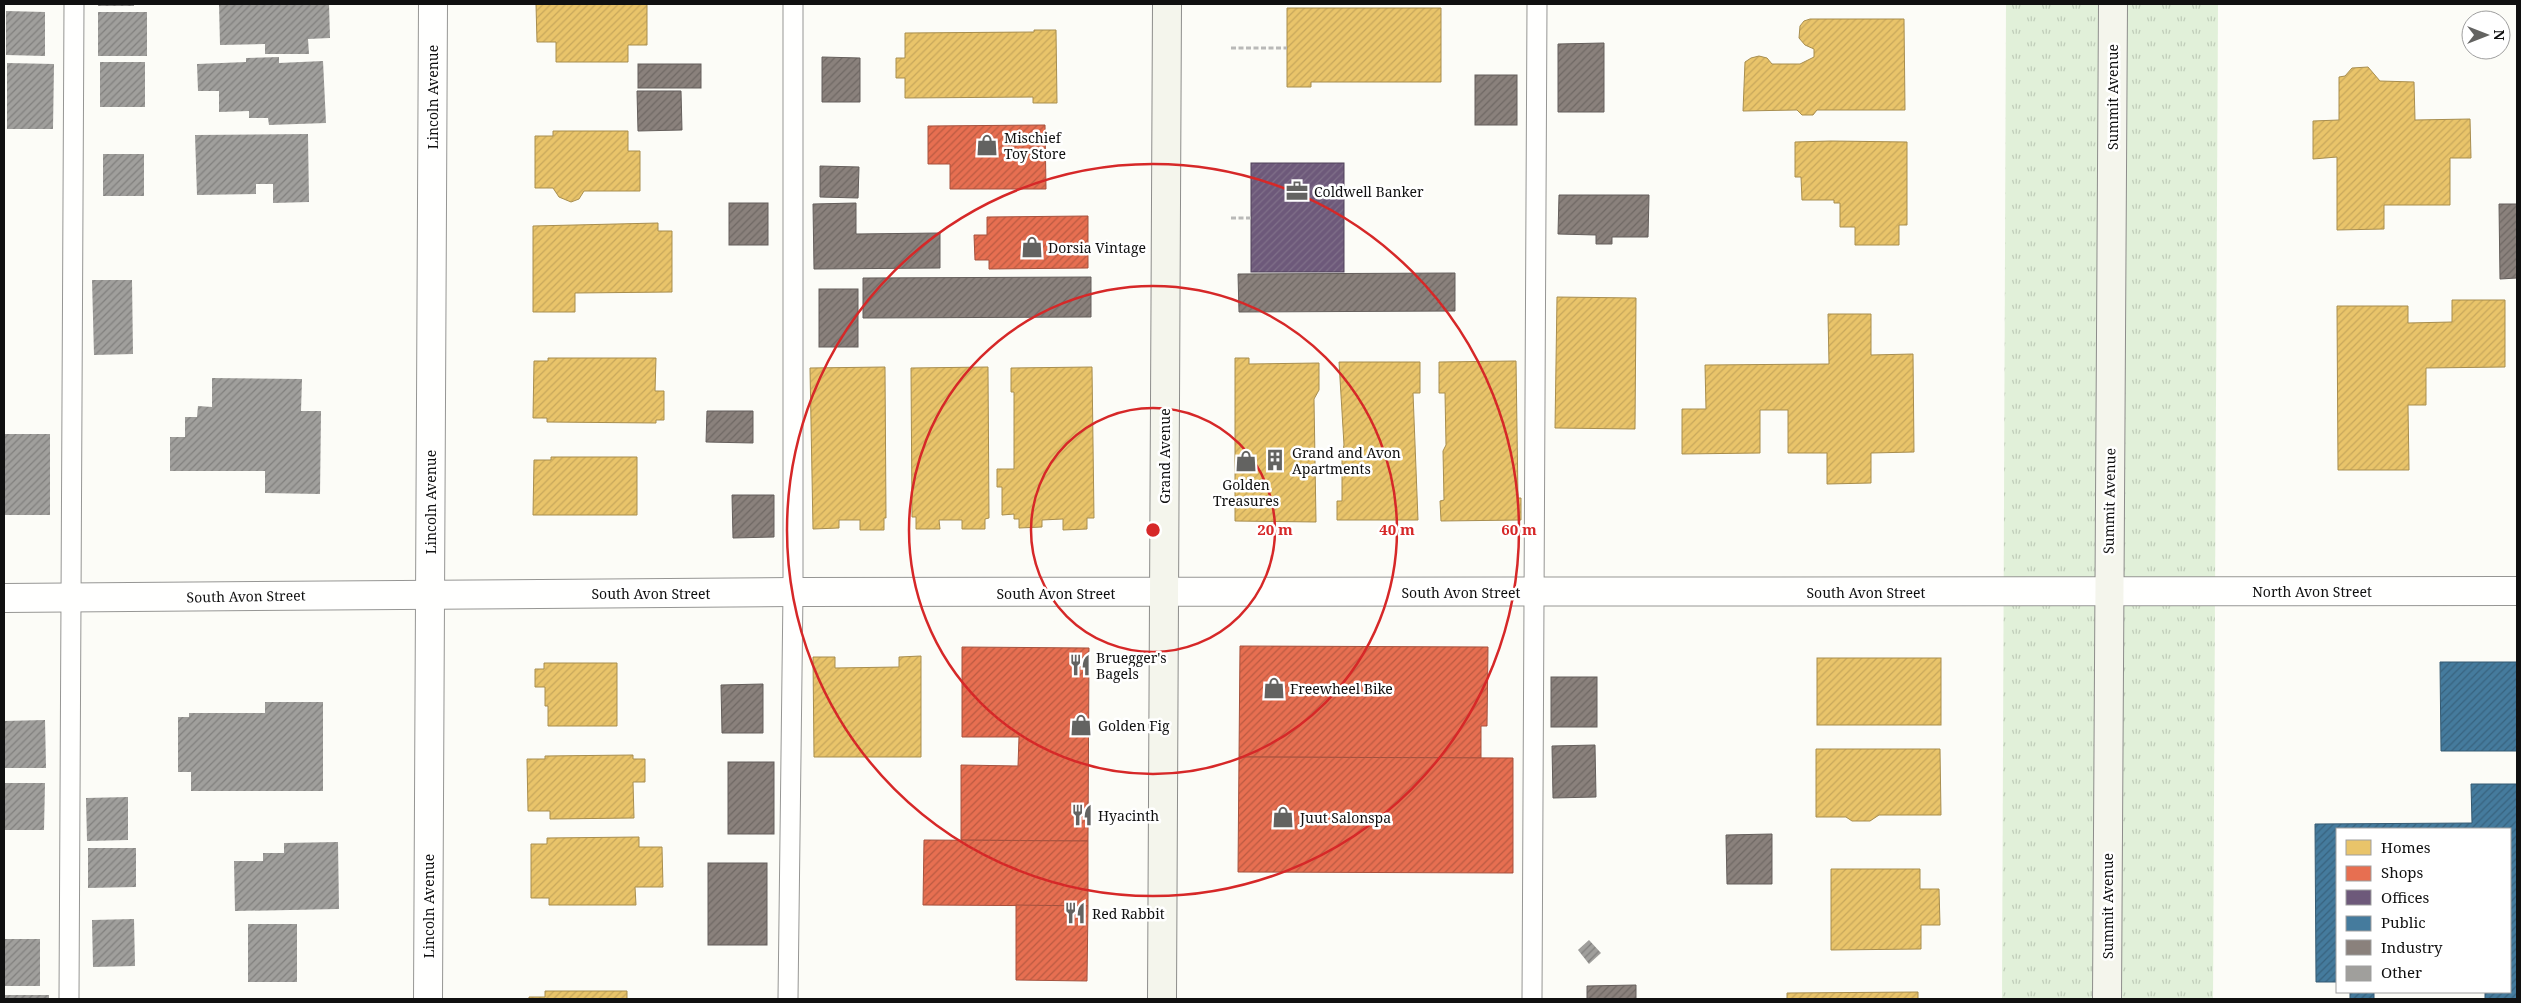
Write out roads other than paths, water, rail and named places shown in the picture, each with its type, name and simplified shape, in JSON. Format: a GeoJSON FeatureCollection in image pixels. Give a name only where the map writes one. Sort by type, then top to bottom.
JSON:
{"type":"FeatureCollection","features":[{"type":"Feature","properties":{"kind":"main road","name":"Grand Avenue"},"geometry":{"type":"LineString","coordinates":[[1162,999],[1167,4]]}},
{"type":"Feature","properties":{"kind":"main road","name":"Summit Avenue"},"geometry":{"type":"LineString","coordinates":[[2107,999],[2113,4]]}},
{"type":"Feature","properties":{"kind":"street","name":"Lincoln Avenue"},"geometry":{"type":"LineString","coordinates":[[428,999],[433,4]]}},
{"type":"Feature","properties":{"kind":"street","name":"North Avon Street"},"geometry":{"type":"LineString","coordinates":[[2108,592],[2517,591]]}},
{"type":"Feature","properties":{"kind":"street","name":"South Avon Street"},"geometry":{"type":"LineString","coordinates":[[4,598],[793,592],[2108,592]]}},
{"type":"Feature","properties":{"kind":"lane"},"geometry":{"type":"LineString","coordinates":[[69,999],[74,4]]}},
{"type":"Feature","properties":{"kind":"lane"},"geometry":{"type":"LineString","coordinates":[[788,999],[793,592],[794,4]]}},
{"type":"Feature","properties":{"kind":"lane"},"geometry":{"type":"LineString","coordinates":[[1532,999],[1536,592],[1537,4]]}},
{"type":"Feature","properties":{"kind":"place","name":"Mischief Toy Store"},"geometry":{"type":"Point","coordinates":[987,145]}},
{"type":"Feature","properties":{"kind":"place","name":"Coldwell Banker"},"geometry":{"type":"Point","coordinates":[1297,191]}},
{"type":"Feature","properties":{"kind":"place","name":"Dorsia Vintage"},"geometry":{"type":"Point","coordinates":[1032,247]}},
{"type":"Feature","properties":{"kind":"place","name":"Grand and Avon Apartments"},"geometry":{"type":"Point","coordinates":[1275,460]}},
{"type":"Feature","properties":{"kind":"place","name":"Golden Treasures"},"geometry":{"type":"Point","coordinates":[1246,461]}},
{"type":"Feature","properties":{"kind":"place","name":"Bruegger's Bagels"},"geometry":{"type":"Point","coordinates":[1080,665]}},
{"type":"Feature","properties":{"kind":"place","name":"Freewheel Bike"},"geometry":{"type":"Point","coordinates":[1274,688]}},
{"type":"Feature","properties":{"kind":"place","name":"Golden Fig"},"geometry":{"type":"Point","coordinates":[1081,725]}},
{"type":"Feature","properties":{"kind":"place","name":"Hyacinth"},"geometry":{"type":"Point","coordinates":[1082,815]}},
{"type":"Feature","properties":{"kind":"place","name":"Juut Salonspa"},"geometry":{"type":"Point","coordinates":[1283,817]}},
{"type":"Feature","properties":{"kind":"place","name":"Red Rabbit"},"geometry":{"type":"Point","coordinates":[1075,913]}}]}
